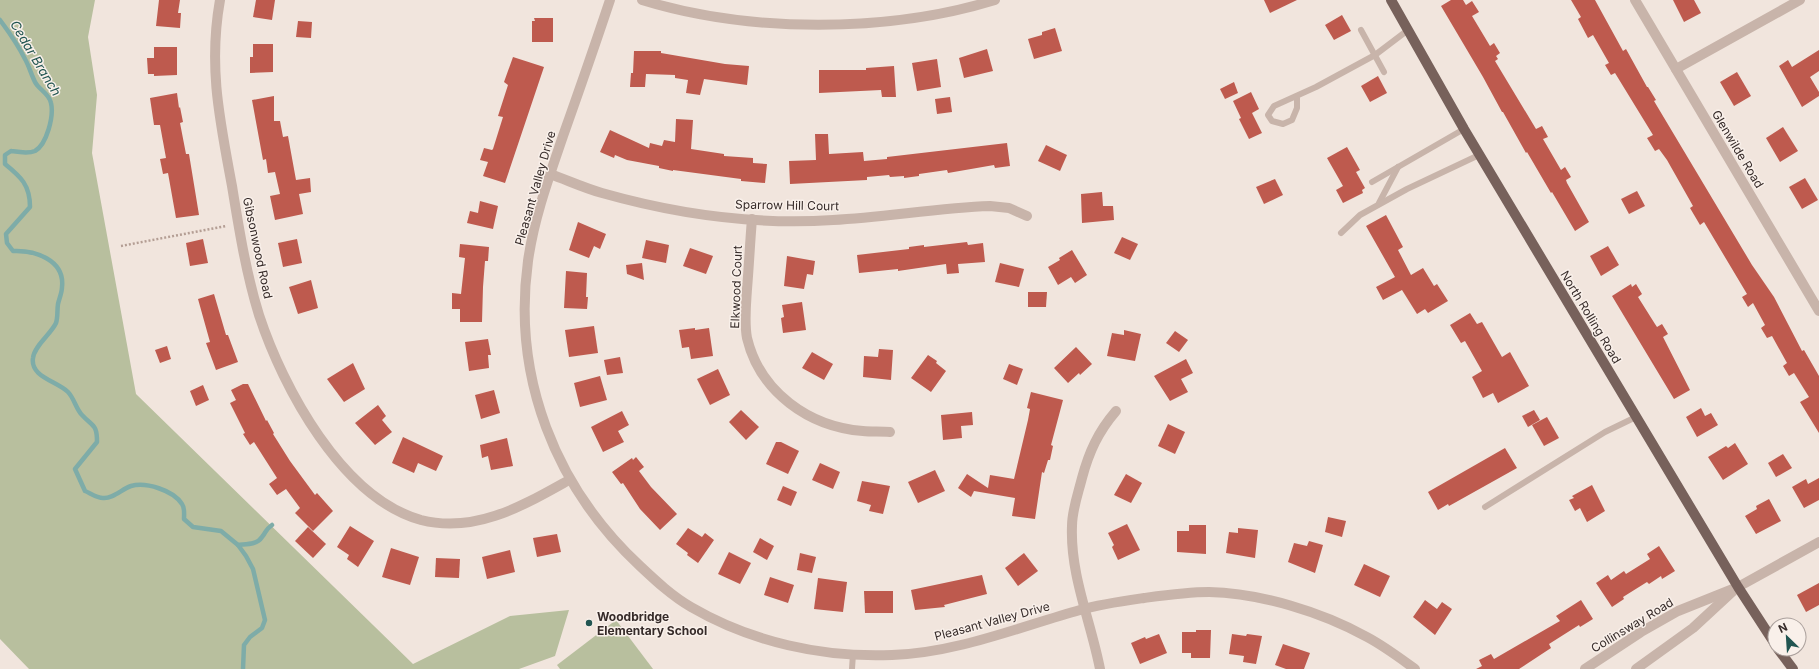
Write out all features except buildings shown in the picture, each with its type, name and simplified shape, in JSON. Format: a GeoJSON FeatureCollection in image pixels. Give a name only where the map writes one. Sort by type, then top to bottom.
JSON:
{"type":"FeatureCollection","features":[{"type":"Feature","properties":{"kind":"main road","name":"North Rolling Road"},"geometry":{"type":"LineString","coordinates":[[1391,0],[1479,155],[1738,587],[1767,632]]}},
{"type":"Feature","properties":{"kind":"main road"},"geometry":{"type":"LineString","coordinates":[[1784,657],[1793,669]]}},
{"type":"Feature","properties":{"kind":"street","name":"Gibsonwood Road"},"geometry":{"type":"LineString","coordinates":[[220,0],[215,38],[214,72],[218,112],[247,272],[259,315],[276,357],[295,397],[337,460],[360,485],[382,502],[402,513],[423,520],[451,523],[472,523],[494,517],[522,506],[569,480]]}},
{"type":"Feature","properties":{"kind":"street","name":"Pleasant Valley Drive"},"geometry":{"type":"LineString","coordinates":[[610,0],[550,174],[534,229],[528,262],[525,304],[527,344],[532,384],[542,417],[554,449],[569,480],[609,535],[661,586],[690,606],[728,625],[767,640],[807,650],[854,654],[892,655],[926,651],[965,643],[1086,608],[1174,594],[1211,592],[1250,597],[1290,606],[1332,620],[1368,637],[1415,669]]}},
{"type":"Feature","properties":{"kind":"street"},"geometry":{"type":"LineString","coordinates":[[642,0],[706,16],[760,22],[815,24],[877,22],[935,14],[995,0]]}},
{"type":"Feature","properties":{"kind":"street","name":"Glenwilde Road"},"geometry":{"type":"LineString","coordinates":[[1635,0],[1819,312]]}},
{"type":"Feature","properties":{"kind":"street"},"geometry":{"type":"LineString","coordinates":[[1676,69],[1800,0]]}},
{"type":"Feature","properties":{"kind":"street","name":"Sparrow Hill Court"},"geometry":{"type":"LineString","coordinates":[[550,174],[600,192],[672,210],[709,216],[752,219],[832,221],[990,206],[1009,208],[1027,216]]}},
{"type":"Feature","properties":{"kind":"street","name":"Elkwood Court"},"geometry":{"type":"LineString","coordinates":[[752,219],[746,314],[747,337],[760,370],[772,387],[788,403],[818,420],[862,431],[890,432]]}},
{"type":"Feature","properties":{"kind":"street"},"geometry":{"type":"LineString","coordinates":[[1100,669],[1086,608],[1075,570],[1072,525],[1076,498],[1088,458],[1104,426],[1116,412]]}},
{"type":"Feature","properties":{"kind":"street","name":"Collinsway Road"},"geometry":{"type":"LineString","coordinates":[[1584,669],[1641,632],[1678,611],[1738,587],[1819,542]]}},
{"type":"Feature","properties":{"kind":"street","name":"Collinsway Road"},"geometry":{"type":"LineString","coordinates":[[1636,669],[1692,628],[1738,587]]}},
{"type":"Feature","properties":{"kind":"lane"},"geometry":{"type":"LineString","coordinates":[[1361,30],[1384,72]]}},
{"type":"Feature","properties":{"kind":"lane"},"geometry":{"type":"LineString","coordinates":[[1297,96],[1297,108],[1292,120],[1283,124],[1272,121],[1268,115],[1274,106],[1284,100],[1297,96],[1374,55],[1408,30]]}},
{"type":"Feature","properties":{"kind":"lane"},"geometry":{"type":"LineString","coordinates":[[1372,182],[1464,129]]}},
{"type":"Feature","properties":{"kind":"lane"},"geometry":{"type":"LineString","coordinates":[[1340,233],[1360,215],[1441,172],[1479,155]]}},
{"type":"Feature","properties":{"kind":"lane"},"geometry":{"type":"LineString","coordinates":[[1378,205],[1399,167]]}},
{"type":"Feature","properties":{"kind":"lane"},"geometry":{"type":"LineString","coordinates":[[1485,507],[1605,432],[1636,417]]}},
{"type":"Feature","properties":{"kind":"lane"},"geometry":{"type":"LineString","coordinates":[[852,669],[854,654]]}},
{"type":"Feature","properties":{"kind":"path"},"geometry":{"type":"LineString","coordinates":[[121,246],[238,224]]}},
{"type":"Feature","properties":{"kind":"green space"},"geometry":{"type":"Polygon","coordinates":[[[0,0],[95,0],[88,37],[97,95],[92,153],[136,394],[413,664],[510,616],[569,610],[555,656],[519,669],[29,669],[0,639],[0,0]]]}},
{"type":"Feature","properties":{"kind":"green space"},"geometry":{"type":"Polygon","coordinates":[[[616,620],[653,669],[560,669],[557,665],[616,620]]]}},
{"type":"Feature","properties":{"kind":"waterway","name":"Cedar Branch"},"geometry":{"type":"LineString","coordinates":[[0,20],[19,49],[37,85],[50,100],[52,109],[49,129],[43,142],[35,151],[11,151],[5,155],[5,164],[24,182],[30,199],[30,207],[6,234],[7,243],[13,251],[30,252],[47,258],[54,263],[62,278],[62,289],[58,304],[56,323],[36,349],[33,364],[40,374],[68,392],[80,413],[92,424],[95,429],[97,442],[75,469],[85,491],[101,498],[107,498],[131,486],[144,485],[159,488],[178,499],[184,509],[184,519],[193,527],[221,531],[238,545],[246,556],[253,569],[265,620],[262,628],[250,637],[244,645],[243,669]]}},
{"type":"Feature","properties":{"kind":"waterway"},"geometry":{"type":"LineString","coordinates":[[238,545],[251,544],[260,540],[272,525]]}},
{"type":"Feature","properties":{"kind":"place","name":"Woodbridge Elementary School"},"geometry":{"type":"Point","coordinates":[589,623]}}]}
